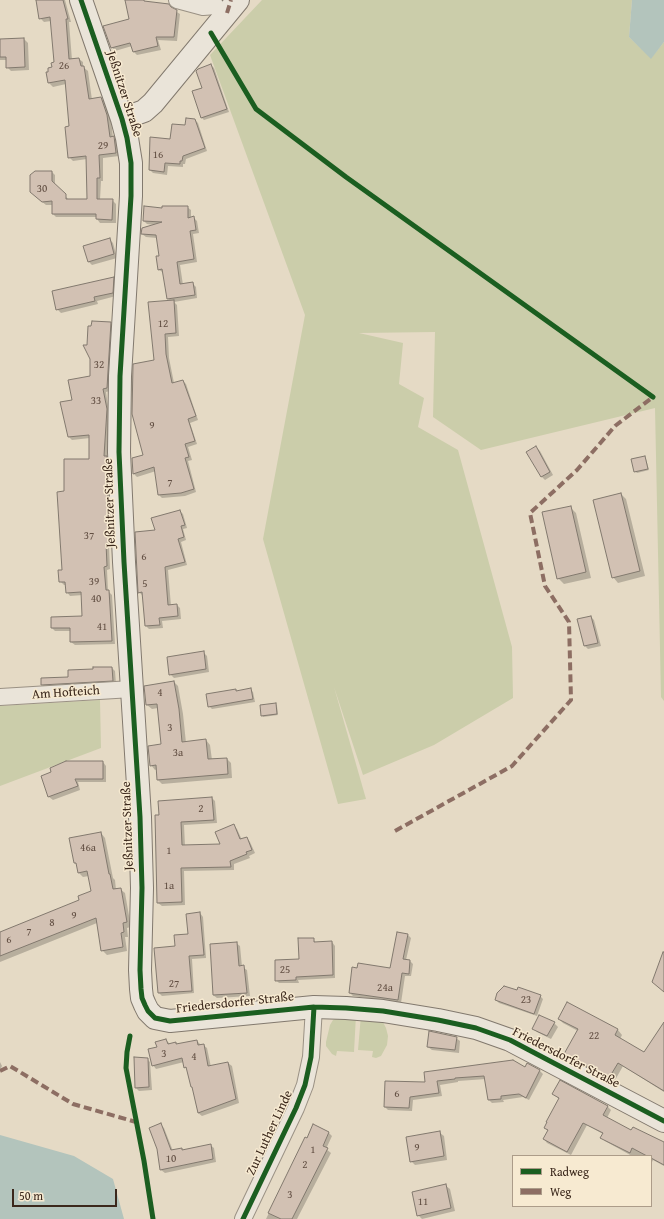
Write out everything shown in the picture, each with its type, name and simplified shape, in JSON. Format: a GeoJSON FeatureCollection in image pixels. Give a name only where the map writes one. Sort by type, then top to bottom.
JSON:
{"type":"FeatureCollection","features":[{"type":"Feature","properties":{"kind":"main road","name":"Jeßnitzer Straße"},"geometry":{"type":"LineString","coordinates":[[81,0],[122,119],[129,150],[132,175],[120,371],[119,452],[124,562],[142,854],[141,989],[142,998],[148,1011]]}},
{"type":"Feature","properties":{"kind":"main road"},"geometry":{"type":"LineString","coordinates":[[122,119],[144,111],[153,103],[224,5]]}},
{"type":"Feature","properties":{"kind":"main road","name":"Friedersdorfer Straße"},"geometry":{"type":"LineString","coordinates":[[148,1011],[155,1018],[170,1021],[314,1007],[346,1008],[399,1013],[445,1021],[488,1032],[528,1049],[664,1121]]}},
{"type":"Feature","properties":{"kind":"street"},"geometry":{"type":"LineString","coordinates":[[177,0],[203,6],[224,5]]}},
{"type":"Feature","properties":{"kind":"street","name":"Am Hofteich"},"geometry":{"type":"LineString","coordinates":[[0,697],[132,689]]}},
{"type":"Feature","properties":{"kind":"street","name":"Zur Luther Linde"},"geometry":{"type":"LineString","coordinates":[[243,1219],[296,1108],[302,1091],[311,1056],[314,1007]]}},
{"type":"Feature","properties":{"kind":"green space"},"geometry":{"type":"Polygon","coordinates":[[[262,0],[632,0],[629,37],[651,58],[664,42],[664,701],[661,697],[655,408],[481,450],[433,417],[435,332],[359,333],[403,343],[399,384],[424,398],[418,427],[458,450],[512,647],[513,698],[434,745],[363,775],[334,687],[366,799],[338,804],[263,539],[305,315],[210,55],[262,0]]]}},
{"type":"Feature","properties":{"kind":"green space"},"geometry":{"type":"Polygon","coordinates":[[[100,700],[101,748],[0,786],[0,706],[100,700]]]}},
{"type":"Feature","properties":{"kind":"green space"},"geometry":{"type":"Polygon","coordinates":[[[356,1015],[354,1052],[337,1051],[336,1056],[332,1054],[326,1046],[326,1042],[330,1025],[333,1020],[339,1017],[356,1015]]]}},
{"type":"Feature","properties":{"kind":"green space"},"geometry":{"type":"Polygon","coordinates":[[[361,1015],[383,1022],[386,1028],[388,1036],[387,1045],[381,1056],[376,1058],[372,1057],[373,1051],[358,1050],[361,1015]]]}},
{"type":"Feature","properties":{"kind":"shaded area"},"geometry":{"type":"Polygon","coordinates":[[[632,0],[664,0],[664,42],[651,59],[629,37],[632,0]]]}},
{"type":"Feature","properties":{"kind":"shaded area"},"geometry":{"type":"Polygon","coordinates":[[[0,1135],[74,1156],[113,1179],[124,1219],[0,1219],[0,1135]]]}},
{"type":"Feature","properties":{"kind":"building"},"geometry":{"type":"Polygon","coordinates":[[[36,0],[63,0],[68,19],[66,19],[69,59],[79,58],[81,66],[84,66],[89,99],[101,97],[107,115],[110,137],[114,136],[116,153],[99,155],[100,178],[97,178],[97,199],[113,199],[112,220],[96,219],[96,214],[52,214],[52,201],[42,202],[30,192],[30,175],[35,171],[52,171],[52,181],[66,194],[66,199],[87,199],[86,156],[68,158],[65,127],[69,126],[65,80],[48,83],[46,72],[48,72],[48,68],[52,67],[51,63],[54,62],[50,17],[39,19],[36,0]]]}},
{"type":"Feature","properties":{"kind":"building"},"geometry":{"type":"Polygon","coordinates":[[[125,0],[144,0],[169,4],[177,10],[174,37],[156,37],[158,46],[133,52],[130,43],[111,48],[103,26],[129,19],[125,0]]]}},
{"type":"Feature","properties":{"kind":"building"},"geometry":{"type":"Polygon","coordinates":[[[24,38],[25,67],[6,68],[6,57],[0,57],[0,39],[24,38]]]}},
{"type":"Feature","properties":{"kind":"building"},"geometry":{"type":"Polygon","coordinates":[[[211,64],[227,109],[201,118],[192,91],[202,88],[196,71],[211,64]]]}},
{"type":"Feature","properties":{"kind":"building"},"geometry":{"type":"Polygon","coordinates":[[[186,118],[195,119],[205,148],[183,156],[180,164],[165,163],[164,172],[149,170],[150,137],[170,139],[172,124],[185,125],[186,118]]]}},
{"type":"Feature","properties":{"kind":"building"},"geometry":{"type":"Polygon","coordinates":[[[144,206],[162,208],[162,206],[188,206],[188,218],[194,216],[196,230],[190,231],[194,259],[177,262],[180,284],[193,282],[195,295],[167,299],[162,269],[158,270],[156,256],[159,256],[156,235],[141,234],[142,228],[162,222],[143,221],[144,206]]]}},
{"type":"Feature","properties":{"kind":"building"},"geometry":{"type":"Polygon","coordinates":[[[110,238],[114,254],[88,262],[83,246],[110,238]]]}},
{"type":"Feature","properties":{"kind":"building"},"geometry":{"type":"Polygon","coordinates":[[[114,277],[113,293],[94,297],[95,301],[56,310],[52,291],[114,277]]]}},
{"type":"Feature","properties":{"kind":"building"},"geometry":{"type":"Polygon","coordinates":[[[174,300],[176,333],[165,334],[166,354],[172,383],[183,380],[196,416],[188,419],[195,441],[185,444],[189,457],[185,458],[194,489],[181,493],[158,495],[154,467],[133,474],[132,458],[143,455],[132,414],[133,364],[154,360],[148,302],[174,300]]]}},
{"type":"Feature","properties":{"kind":"building"},"geometry":{"type":"Polygon","coordinates":[[[92,321],[111,322],[107,388],[103,389],[107,409],[104,456],[107,456],[109,543],[106,543],[107,566],[104,567],[106,590],[109,590],[112,641],[70,642],[70,628],[51,628],[51,617],[82,616],[81,592],[66,593],[65,582],[59,582],[58,570],[62,570],[57,492],[64,491],[64,459],[89,459],[89,435],[68,437],[60,402],[72,400],[68,380],[90,376],[90,359],[83,345],[87,345],[88,326],[91,326],[92,321]]]}},
{"type":"Feature","properties":{"kind":"building"},"geometry":{"type":"Polygon","coordinates":[[[536,446],[550,472],[541,477],[526,452],[536,446]]]}},
{"type":"Feature","properties":{"kind":"building"},"geometry":{"type":"Polygon","coordinates":[[[645,456],[648,469],[634,472],[631,459],[645,456]]]}},
{"type":"Feature","properties":{"kind":"building"},"geometry":{"type":"Polygon","coordinates":[[[621,493],[640,571],[612,578],[593,500],[621,493]]]}},
{"type":"Feature","properties":{"kind":"building"},"geometry":{"type":"Polygon","coordinates":[[[571,506],[586,572],[557,579],[542,512],[571,506]]]}},
{"type":"Feature","properties":{"kind":"building"},"geometry":{"type":"Polygon","coordinates":[[[180,510],[185,525],[181,526],[184,537],[178,539],[185,562],[165,567],[168,605],[177,604],[178,616],[159,618],[160,625],[145,626],[142,592],[138,593],[135,532],[155,530],[151,518],[180,510]]]}},
{"type":"Feature","properties":{"kind":"building"},"geometry":{"type":"Polygon","coordinates":[[[591,616],[598,643],[584,646],[577,619],[591,616]]]}},
{"type":"Feature","properties":{"kind":"building"},"geometry":{"type":"Polygon","coordinates":[[[204,651],[206,669],[169,675],[167,657],[204,651]]]}},
{"type":"Feature","properties":{"kind":"building"},"geometry":{"type":"Polygon","coordinates":[[[93,667],[112,667],[113,681],[41,685],[41,678],[68,677],[68,670],[93,669],[93,667]]]}},
{"type":"Feature","properties":{"kind":"building"},"geometry":{"type":"Polygon","coordinates":[[[174,681],[179,709],[182,742],[206,739],[208,759],[227,758],[228,774],[157,780],[156,765],[150,766],[148,746],[161,744],[157,704],[146,705],[144,686],[174,681]]]}},
{"type":"Feature","properties":{"kind":"building"},"geometry":{"type":"Polygon","coordinates":[[[251,688],[253,699],[208,707],[206,694],[251,688]]]}},
{"type":"Feature","properties":{"kind":"building"},"geometry":{"type":"Polygon","coordinates":[[[276,703],[277,714],[261,716],[260,705],[276,703]]]}},
{"type":"Feature","properties":{"kind":"building"},"geometry":{"type":"Polygon","coordinates":[[[66,761],[103,761],[103,779],[75,779],[78,786],[48,797],[41,776],[51,772],[50,768],[66,761]]]}},
{"type":"Feature","properties":{"kind":"building"},"geometry":{"type":"Polygon","coordinates":[[[212,797],[214,820],[181,822],[182,845],[220,844],[215,832],[234,824],[240,839],[247,837],[252,850],[246,852],[247,854],[230,861],[231,867],[181,868],[182,902],[157,903],[155,815],[159,815],[158,801],[212,797]]]}},
{"type":"Feature","properties":{"kind":"building"},"geometry":{"type":"Polygon","coordinates":[[[101,832],[113,889],[121,888],[127,922],[123,923],[124,932],[121,933],[123,947],[101,951],[96,918],[0,956],[0,932],[79,900],[78,896],[91,891],[87,871],[78,873],[76,863],[74,863],[69,838],[101,832]]]}},
{"type":"Feature","properties":{"kind":"building"},"geometry":{"type":"Polygon","coordinates":[[[200,912],[204,955],[189,956],[192,991],[158,993],[154,948],[175,946],[174,935],[188,934],[186,914],[200,912]]]}},
{"type":"Feature","properties":{"kind":"building"},"geometry":{"type":"Polygon","coordinates":[[[397,932],[408,934],[403,959],[410,960],[409,974],[402,973],[398,1000],[349,993],[352,967],[357,968],[358,963],[390,968],[397,932]]]}},
{"type":"Feature","properties":{"kind":"building"},"geometry":{"type":"Polygon","coordinates":[[[298,938],[314,938],[314,942],[332,941],[333,975],[296,977],[296,980],[275,981],[275,960],[299,959],[298,938]]]}},
{"type":"Feature","properties":{"kind":"building"},"geometry":{"type":"Polygon","coordinates":[[[237,942],[239,966],[244,965],[247,993],[213,995],[210,944],[237,942]]]}},
{"type":"Feature","properties":{"kind":"building"},"geometry":{"type":"Polygon","coordinates":[[[664,952],[664,992],[652,982],[664,952]]]}},
{"type":"Feature","properties":{"kind":"building"},"geometry":{"type":"Polygon","coordinates":[[[504,986],[517,990],[518,987],[541,995],[534,1014],[495,1000],[497,993],[504,986]]]}},
{"type":"Feature","properties":{"kind":"building"},"geometry":{"type":"Polygon","coordinates":[[[567,1002],[618,1029],[615,1035],[644,1052],[664,1022],[664,1091],[618,1063],[609,1078],[564,1054],[578,1029],[558,1019],[567,1002]]]}},
{"type":"Feature","properties":{"kind":"building"},"geometry":{"type":"Polygon","coordinates":[[[539,1015],[555,1022],[547,1036],[532,1029],[539,1015]]]}},
{"type":"Feature","properties":{"kind":"building"},"geometry":{"type":"Polygon","coordinates":[[[429,1031],[457,1037],[455,1050],[427,1047],[429,1031]]]}},
{"type":"Feature","properties":{"kind":"building"},"geometry":{"type":"Polygon","coordinates":[[[166,1039],[168,1044],[197,1040],[198,1045],[204,1044],[208,1066],[228,1062],[236,1099],[198,1113],[192,1087],[186,1067],[184,1068],[182,1058],[152,1066],[148,1049],[157,1047],[155,1042],[166,1039]]]}},
{"type":"Feature","properties":{"kind":"building"},"geometry":{"type":"Polygon","coordinates":[[[134,1057],[148,1058],[149,1087],[135,1088],[134,1057]]]}},
{"type":"Feature","properties":{"kind":"building"},"geometry":{"type":"Polygon","coordinates":[[[513,1060],[525,1067],[527,1063],[540,1070],[526,1098],[519,1094],[501,1096],[501,1099],[488,1100],[484,1076],[437,1081],[439,1093],[410,1097],[409,1108],[384,1107],[385,1081],[425,1082],[424,1072],[513,1060]]]}},
{"type":"Feature","properties":{"kind":"building"},"geometry":{"type":"Polygon","coordinates":[[[560,1080],[608,1106],[603,1115],[631,1130],[633,1127],[664,1142],[664,1165],[652,1159],[652,1155],[645,1155],[632,1148],[630,1153],[600,1138],[603,1133],[583,1123],[567,1152],[543,1139],[548,1130],[544,1128],[546,1122],[559,1098],[552,1094],[560,1080]]]}},
{"type":"Feature","properties":{"kind":"building"},"geometry":{"type":"Polygon","coordinates":[[[161,1123],[171,1150],[182,1148],[182,1150],[211,1144],[213,1159],[160,1170],[157,1149],[149,1128],[161,1123]]]}},
{"type":"Feature","properties":{"kind":"building"},"geometry":{"type":"Polygon","coordinates":[[[313,1124],[329,1132],[323,1146],[328,1148],[292,1219],[281,1219],[268,1213],[305,1137],[307,1138],[313,1124]]]}},
{"type":"Feature","properties":{"kind":"building"},"geometry":{"type":"Polygon","coordinates":[[[440,1131],[444,1156],[410,1162],[406,1137],[440,1131]]]}},
{"type":"Feature","properties":{"kind":"building"},"geometry":{"type":"Polygon","coordinates":[[[446,1184],[451,1208],[417,1216],[412,1192],[446,1184]]]}},
{"type":"Feature","properties":{"kind":"marked path"},"geometry":{"type":"LineString","coordinates":[[227,13],[231,0]]}},
{"type":"Feature","properties":{"kind":"marked path"},"geometry":{"type":"LineString","coordinates":[[395,831],[512,766],[571,700],[569,622],[545,586],[530,513],[577,470],[615,426],[653,397],[650,396]]}},
{"type":"Feature","properties":{"kind":"marked path"},"geometry":{"type":"LineString","coordinates":[[0,1071],[10,1066],[73,1104],[136,1122]]}},
{"type":"Feature","properties":{"kind":"cycle path"},"geometry":{"type":"LineString","coordinates":[[81,0],[122,119],[131,163],[131,196],[120,376],[119,452],[124,562],[140,817],[142,888],[140,970],[142,998],[148,1011],[155,1018],[170,1021],[314,1007],[346,1008],[383,1011],[476,1028],[510,1040],[664,1121]]}},
{"type":"Feature","properties":{"kind":"cycle path"},"geometry":{"type":"LineString","coordinates":[[211,33],[256,109],[346,177],[653,397]]}},
{"type":"Feature","properties":{"kind":"cycle path"},"geometry":{"type":"LineString","coordinates":[[243,1219],[296,1108],[305,1085],[311,1057],[314,1007]]}},
{"type":"Feature","properties":{"kind":"cycle path"},"geometry":{"type":"LineString","coordinates":[[130,1036],[126,1068],[144,1161],[153,1219]]}}]}
